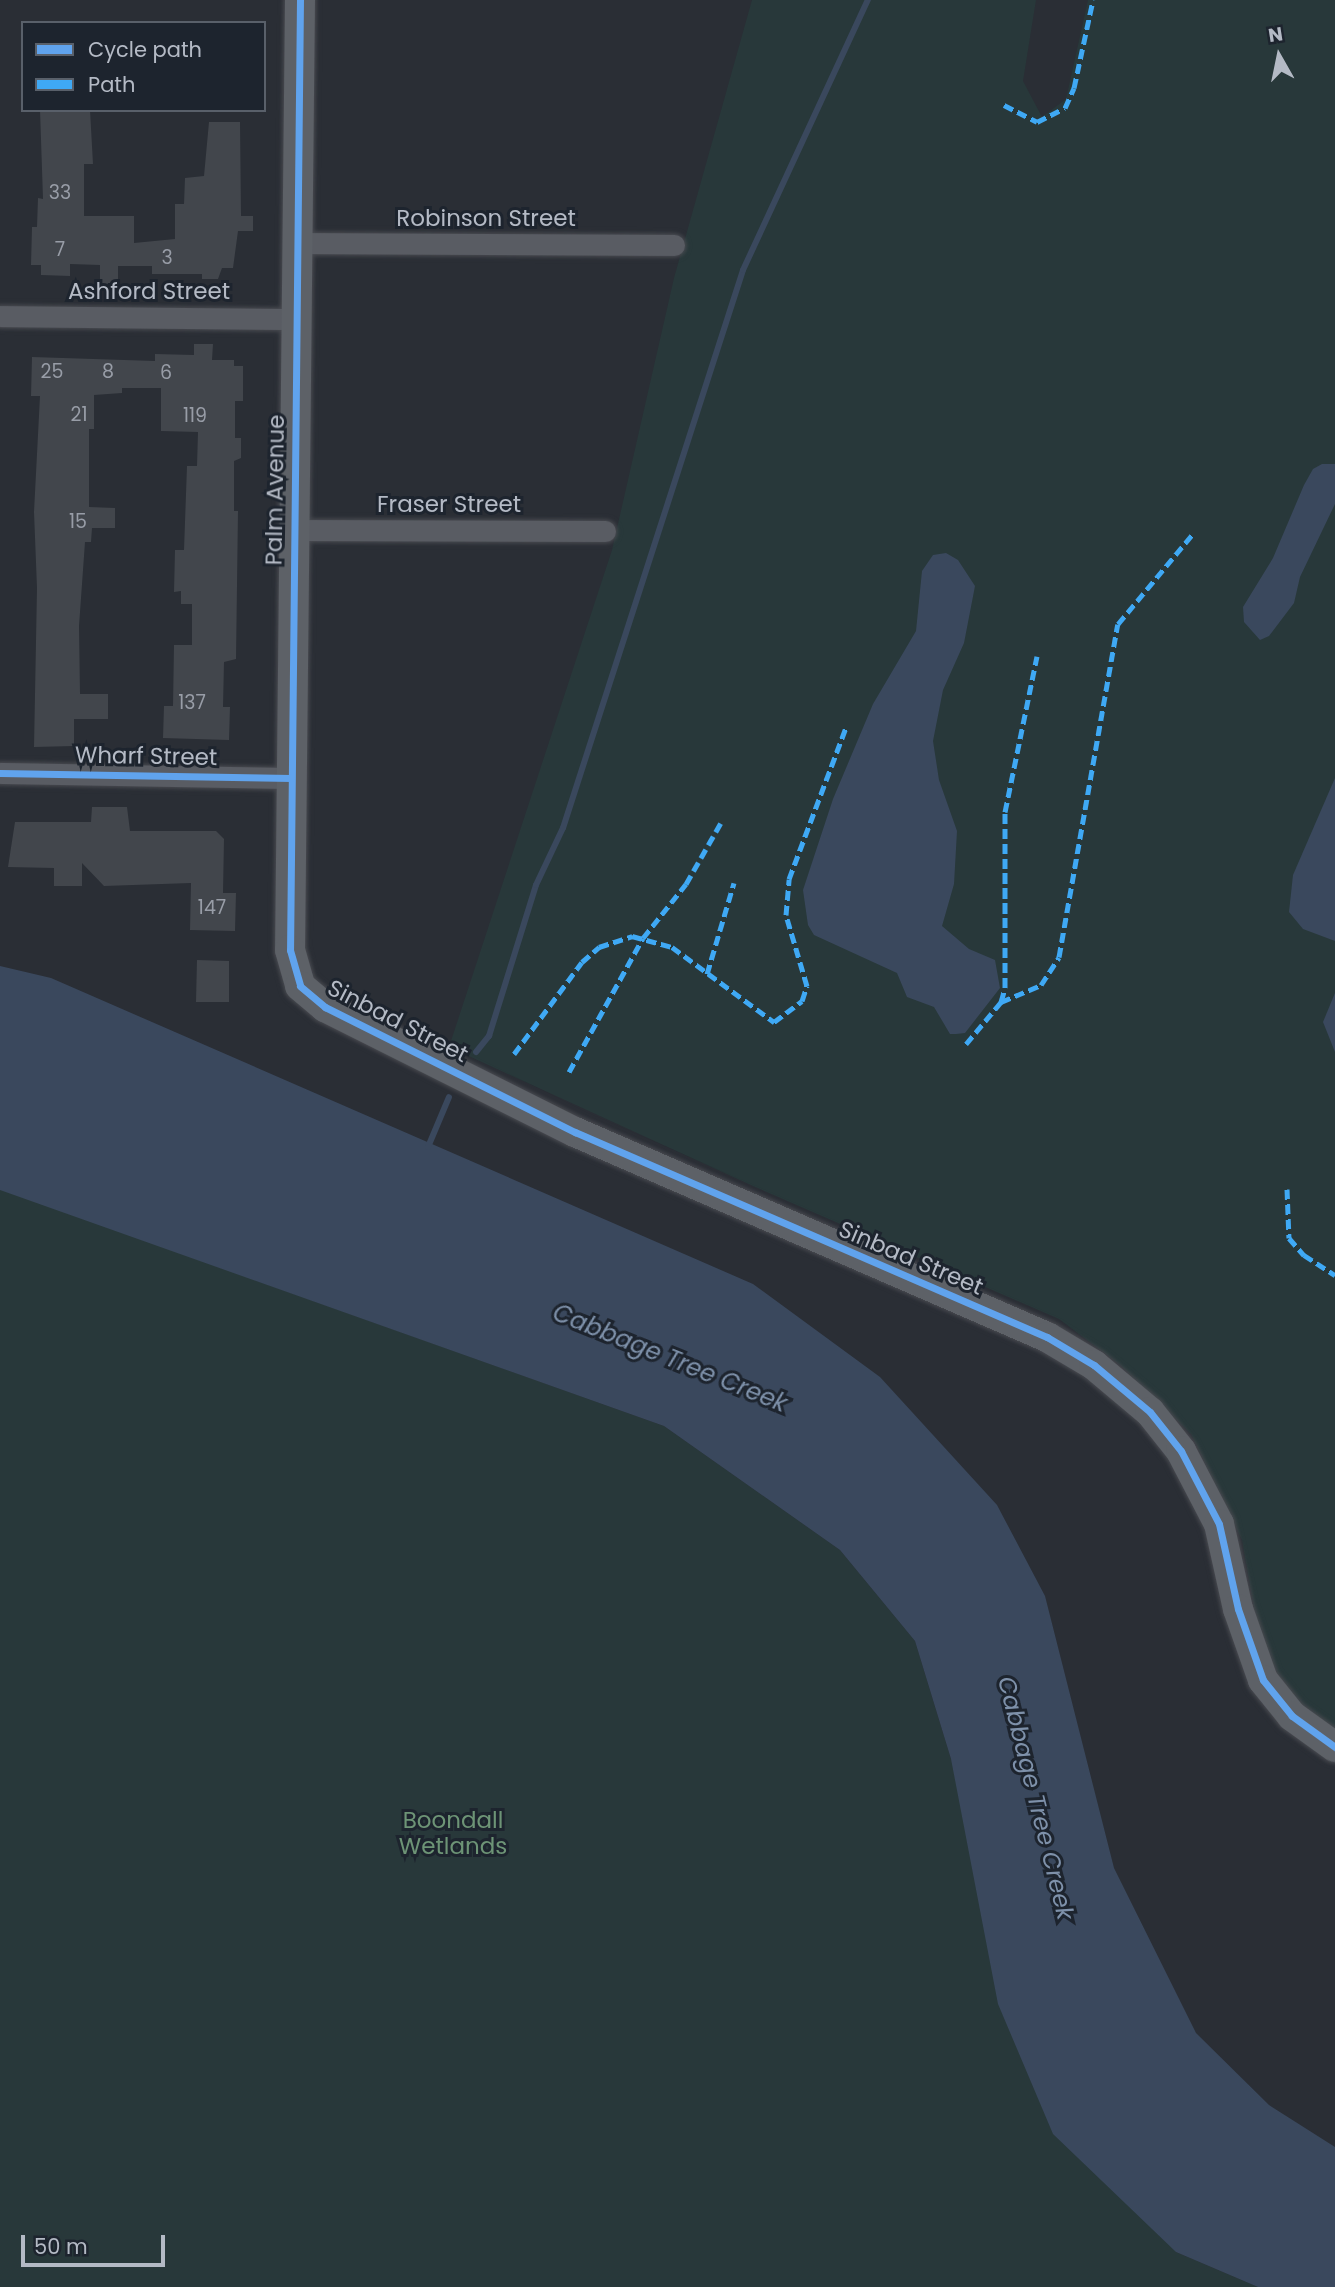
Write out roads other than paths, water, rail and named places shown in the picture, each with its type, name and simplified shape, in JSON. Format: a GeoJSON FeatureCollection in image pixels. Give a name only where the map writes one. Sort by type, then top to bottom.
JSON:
{"type":"FeatureCollection","features":[{"type":"Feature","properties":{"kind":"street","name":"Palm Avenue"},"geometry":{"type":"LineString","coordinates":[[296,980],[290,950],[300,0]]}},
{"type":"Feature","properties":{"kind":"street","name":"Robinson Street"},"geometry":{"type":"LineString","coordinates":[[299,243],[674,245]]}},
{"type":"Feature","properties":{"kind":"street","name":"Ashford Street"},"geometry":{"type":"LineString","coordinates":[[0,317],[297,319]]}},
{"type":"Feature","properties":{"kind":"street","name":"Fraser Street"},"geometry":{"type":"LineString","coordinates":[[294,530],[605,531]]}},
{"type":"Feature","properties":{"kind":"street","name":"Wharf Street"},"geometry":{"type":"LineString","coordinates":[[0,773],[291,778]]}},
{"type":"Feature","properties":{"kind":"street","name":"Sinbad Street"},"geometry":{"type":"LineString","coordinates":[[296,980],[325,1007],[575,1132],[1046,1337],[1094,1365],[1150,1412],[1181,1451],[1219,1524],[1238,1609],[1264,1680],[1292,1716],[1335,1747]]}},
{"type":"Feature","properties":{"kind":"water"},"geometry":{"type":"Polygon","coordinates":[[[1322,464],[1335,464],[1335,504],[1300,577],[1294,603],[1269,636],[1260,640],[1244,622],[1243,607],[1273,558],[1304,485],[1313,469],[1322,464]]]}},
{"type":"Feature","properties":{"kind":"water"},"geometry":{"type":"Polygon","coordinates":[[[946,553],[958,560],[975,586],[964,643],[943,690],[933,741],[939,780],[957,831],[954,884],[942,926],[969,949],[995,960],[1000,988],[965,1033],[956,1034],[950,1034],[934,1007],[907,997],[897,973],[814,935],[808,925],[803,890],[833,799],[873,704],[916,631],[922,571],[933,555],[946,553]]]}},
{"type":"Feature","properties":{"kind":"water"},"geometry":{"type":"Polygon","coordinates":[[[1335,778],[1335,941],[1303,929],[1289,912],[1293,875],[1335,778]]]}},
{"type":"Feature","properties":{"kind":"water","name":"Cabbage Tree Creek"},"geometry":{"type":"Polygon","coordinates":[[[0,966],[51,978],[753,1284],[880,1377],[997,1505],[1045,1596],[1114,1868],[1196,2033],[1269,2105],[1335,2147],[1335,2287],[1258,2287],[1176,2252],[1053,2134],[998,2004],[951,1759],[915,1641],[840,1550],[664,1426],[0,1190],[0,966]]]}},
{"type":"Feature","properties":{"kind":"water"},"geometry":{"type":"Polygon","coordinates":[[[1335,993],[1335,1052],[1323,1022],[1335,993]]]}},
{"type":"Feature","properties":{"kind":"waterway"},"geometry":{"type":"LineString","coordinates":[[476,1052],[489,1036],[536,885],[563,828],[743,270],[868,0]]}},
{"type":"Feature","properties":{"kind":"waterway"},"geometry":{"type":"LineString","coordinates":[[428,1147],[449,1097]]}},
{"type":"Feature","properties":{"kind":"park label","name":"Boondall Wetlands"},"geometry":{"type":"Point","coordinates":[453,1833]}}]}
